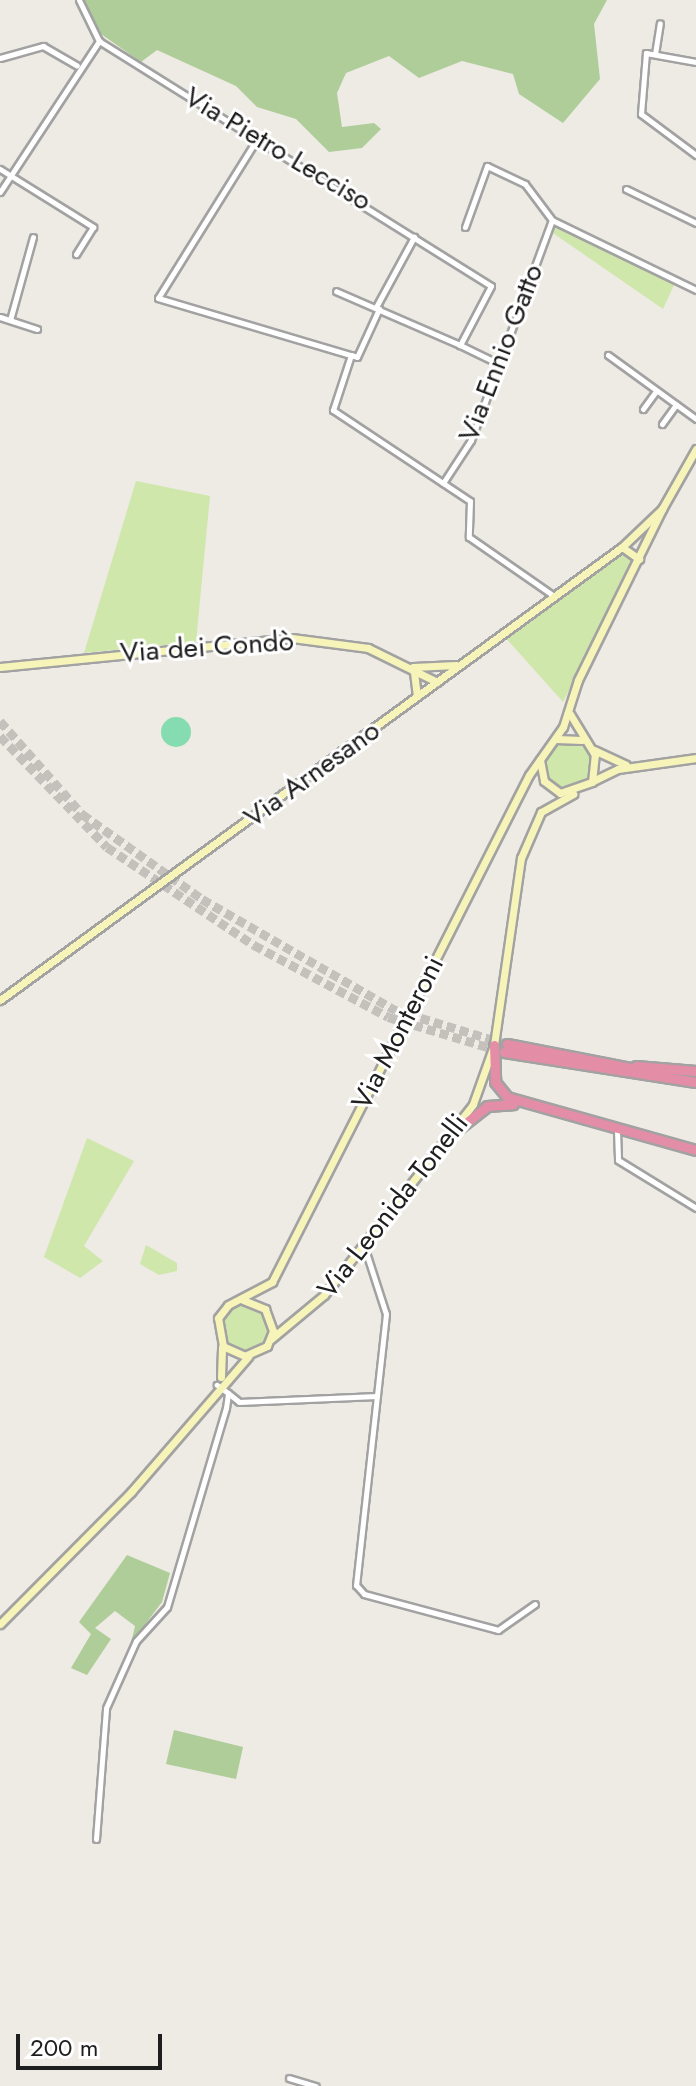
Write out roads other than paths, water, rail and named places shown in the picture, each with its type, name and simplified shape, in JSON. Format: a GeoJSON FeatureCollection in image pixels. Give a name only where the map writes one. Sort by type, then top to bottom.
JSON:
{"type":"FeatureCollection","features":[{"type":"Feature","properties":{"kind":"highway"},"geometry":{"type":"LineString","coordinates":[[494,1045],[495,1082],[524,1105]]}},
{"type":"Feature","properties":{"kind":"highway"},"geometry":{"type":"LineString","coordinates":[[506,1048],[609,1066],[696,1079],[648,1077],[506,1048]]}},
{"type":"Feature","properties":{"kind":"highway"},"geometry":{"type":"LineString","coordinates":[[458,1129],[491,1104],[524,1105],[696,1150]]}},
{"type":"Feature","properties":{"kind":"main road","name":"Via Monteroni"},"geometry":{"type":"LineString","coordinates":[[219,1341],[222,1311],[272,1282],[541,755],[554,740],[638,561],[648,546],[662,509],[696,449]]}},
{"type":"Feature","properties":{"kind":"main road","name":"Via Monteroni"},"geometry":{"type":"LineString","coordinates":[[622,547],[662,509]]}},
{"type":"Feature","properties":{"kind":"main road","name":"Via Monteroni"},"geometry":{"type":"LineString","coordinates":[[638,561],[639,532]]}},
{"type":"Feature","properties":{"kind":"main road"},"geometry":{"type":"LineString","coordinates":[[639,532],[648,546]]}},
{"type":"Feature","properties":{"kind":"main road","name":"Via Arnesano"},"geometry":{"type":"LineString","coordinates":[[0,1000],[622,547]]}},
{"type":"Feature","properties":{"kind":"main road"},"geometry":{"type":"LineString","coordinates":[[622,547],[638,561]]}},
{"type":"Feature","properties":{"kind":"main road","name":"Via dei Condò"},"geometry":{"type":"LineString","coordinates":[[0,667],[292,638],[368,648],[437,682]]}},
{"type":"Feature","properties":{"kind":"main road","name":"Via dei Condò"},"geometry":{"type":"LineString","coordinates":[[411,667],[464,663]]}},
{"type":"Feature","properties":{"kind":"main road"},"geometry":{"type":"LineString","coordinates":[[411,667],[420,680],[416,698]]}},
{"type":"Feature","properties":{"kind":"main road"},"geometry":{"type":"LineString","coordinates":[[570,704],[572,726],[584,741],[617,764],[640,766]]}},
{"type":"Feature","properties":{"kind":"main road"},"geometry":{"type":"LineString","coordinates":[[554,740],[584,741]]}},
{"type":"Feature","properties":{"kind":"main road"},"geometry":{"type":"LineString","coordinates":[[587,787],[597,769],[592,748]]}},
{"type":"Feature","properties":{"kind":"main road"},"geometry":{"type":"LineString","coordinates":[[541,755],[544,781],[573,794],[611,771],[696,758]]}},
{"type":"Feature","properties":{"kind":"main road","name":"Via Leonida Tonelli"},"geometry":{"type":"LineString","coordinates":[[271,1339],[324,1295],[458,1129],[494,1045],[521,858],[541,812],[573,794]]}},
{"type":"Feature","properties":{"kind":"main road"},"geometry":{"type":"LineString","coordinates":[[0,1624],[131,1492],[218,1384],[271,1339],[270,1315],[243,1300]]}},
{"type":"Feature","properties":{"kind":"main road"},"geometry":{"type":"LineString","coordinates":[[219,1341],[232,1354],[251,1356]]}},
{"type":"Feature","properties":{"kind":"main road"},"geometry":{"type":"LineString","coordinates":[[218,1384],[225,1362],[219,1341]]}},
{"type":"Feature","properties":{"kind":"street","name":"Via Pietro Lecciso"},"geometry":{"type":"LineString","coordinates":[[79,0],[88,30],[99,41],[491,286],[460,345]]}},
{"type":"Feature","properties":{"kind":"street"},"geometry":{"type":"LineString","coordinates":[[655,54],[660,23]]}},
{"type":"Feature","properties":{"kind":"street"},"geometry":{"type":"LineString","coordinates":[[86,51],[88,30]]}},
{"type":"Feature","properties":{"kind":"street"},"geometry":{"type":"LineString","coordinates":[[0,192],[86,51],[99,41]]}},
{"type":"Feature","properties":{"kind":"street"},"geometry":{"type":"LineString","coordinates":[[0,58],[43,46],[77,66]]}},
{"type":"Feature","properties":{"kind":"street"},"geometry":{"type":"LineString","coordinates":[[696,62],[646,53],[641,114],[696,155]]}},
{"type":"Feature","properties":{"kind":"street"},"geometry":{"type":"LineString","coordinates":[[257,139],[158,298],[357,357],[377,308],[414,237]]}},
{"type":"Feature","properties":{"kind":"street"},"geometry":{"type":"LineString","coordinates":[[465,227],[487,166],[525,184],[552,220],[696,290]]}},
{"type":"Feature","properties":{"kind":"street"},"geometry":{"type":"LineString","coordinates":[[0,169],[12,172],[93,227],[76,254]]}},
{"type":"Feature","properties":{"kind":"street"},"geometry":{"type":"LineString","coordinates":[[626,189],[696,223]]}},
{"type":"Feature","properties":{"kind":"street","name":"Via Ennio Gatto"},"geometry":{"type":"LineString","coordinates":[[443,483],[471,440],[552,220]]}},
{"type":"Feature","properties":{"kind":"street"},"geometry":{"type":"LineString","coordinates":[[10,320],[33,237]]}},
{"type":"Feature","properties":{"kind":"street"},"geometry":{"type":"LineString","coordinates":[[336,291],[499,364]]}},
{"type":"Feature","properties":{"kind":"street"},"geometry":{"type":"LineString","coordinates":[[0,317],[37,329]]}},
{"type":"Feature","properties":{"kind":"street"},"geometry":{"type":"LineString","coordinates":[[351,355],[333,410],[472,503],[469,537],[554,596]]}},
{"type":"Feature","properties":{"kind":"street"},"geometry":{"type":"LineString","coordinates":[[608,355],[696,419]]}},
{"type":"Feature","properties":{"kind":"street"},"geometry":{"type":"LineString","coordinates":[[643,409],[656,391]]}},
{"type":"Feature","properties":{"kind":"street"},"geometry":{"type":"LineString","coordinates":[[662,424],[676,405]]}},
{"type":"Feature","properties":{"kind":"street"},"geometry":{"type":"LineString","coordinates":[[617,1130],[618,1160],[696,1208]]}},
{"type":"Feature","properties":{"kind":"street"},"geometry":{"type":"LineString","coordinates":[[364,1246],[386,1307],[359,1590],[498,1630],[535,1604]]}},
{"type":"Feature","properties":{"kind":"street"},"geometry":{"type":"LineString","coordinates":[[218,1384],[239,1402],[377,1396]]}},
{"type":"Feature","properties":{"kind":"street"},"geometry":{"type":"LineString","coordinates":[[96,1839],[106,1708],[136,1641],[167,1607],[228,1393]]}},
{"type":"Feature","properties":{"kind":"street"},"geometry":{"type":"LineString","coordinates":[[289,2078],[316,2086]]}},
{"type":"Feature","properties":{"kind":"tunnel"},"geometry":{"type":"LineString","coordinates":[[0,721],[82,814],[202,899],[395,1010],[507,1044]]}},
{"type":"Feature","properties":{"kind":"tunnel"},"geometry":{"type":"LineString","coordinates":[[0,736],[107,847],[254,945],[388,1017],[504,1052]]}}]}
